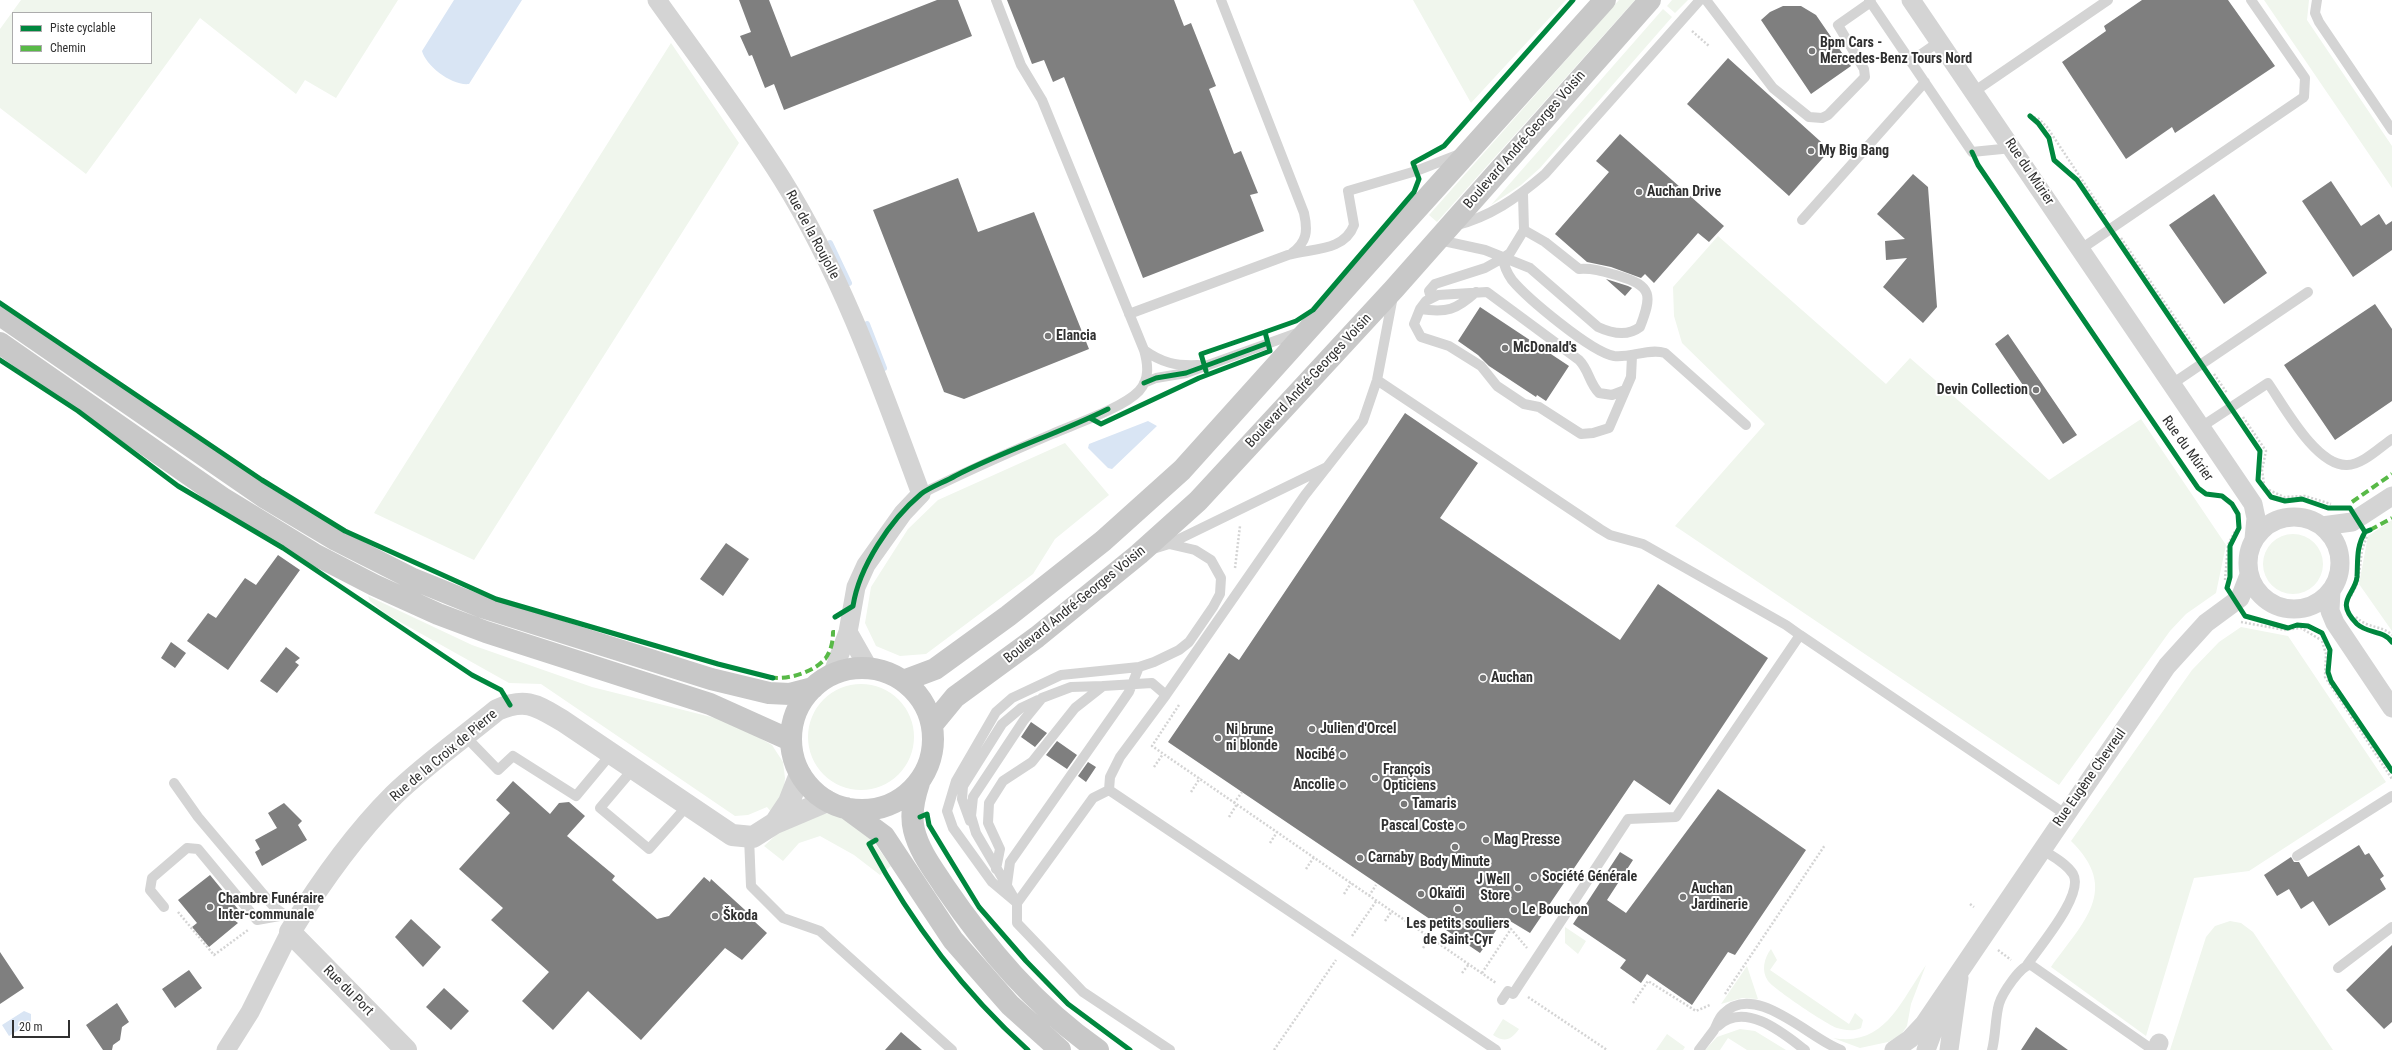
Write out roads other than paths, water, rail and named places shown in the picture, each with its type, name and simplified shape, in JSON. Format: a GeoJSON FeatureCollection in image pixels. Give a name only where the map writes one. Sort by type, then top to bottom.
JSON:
{"type":"FeatureCollection","features":[{"type":"Feature","properties":{"kind":"main road"},"geometry":{"type":"LineString","coordinates":[[903,681],[935,669],[1008,616],[1103,542],[1182,470],[1473,149],[1605,0]]}},
{"type":"Feature","properties":{"kind":"main road","name":"Boulevard André-Georges Voisin"},"geometry":{"type":"LineString","coordinates":[[932,725],[955,698],[1037,637],[1139,554],[1203,495],[1394,289],[1650,0]]}},
{"type":"Feature","properties":{"kind":"main road"},"geometry":{"type":"LineString","coordinates":[[0,315],[264,497],[336,540],[413,579],[482,607],[711,679],[769,693],[790,694],[813,688]]}},
{"type":"Feature","properties":{"kind":"main road"},"geometry":{"type":"LineString","coordinates":[[0,343],[224,499],[314,554],[438,614],[486,632],[710,704],[790,740]]}},
{"type":"Feature","properties":{"kind":"main road"},"geometry":{"type":"LineString","coordinates":[[1060,1050],[1005,1000],[953,940],[884,836],[812,789],[800,774],[790,740],[794,720],[801,703],[813,688],[832,675],[850,669],[869,669],[887,672],[903,681],[917,693],[926,708],[932,725],[933,745],[930,758],[919,783],[913,803],[912,821],[915,836],[926,858],[971,926],[1006,969],[1050,1013],[1098,1050]]}},
{"type":"Feature","properties":{"kind":"main road"},"geometry":{"type":"LineString","coordinates":[[836,805],[866,810],[886,806],[900,799],[919,783]]}},
{"type":"Feature","properties":{"kind":"street","name":"Rue de la Roujolle"},"geometry":{"type":"LineString","coordinates":[[657,0],[782,179],[810,230],[860,329],[921,494]]}},
{"type":"Feature","properties":{"kind":"street","name":"Rue du Mûrier"},"geometry":{"type":"LineString","coordinates":[[1911,0],[1940,40],[2253,504],[2265,514],[2280,519]]}},
{"type":"Feature","properties":{"kind":"street"},"geometry":{"type":"LineString","coordinates":[[832,675],[848,632],[856,587],[866,566],[903,513],[921,494]]}},
{"type":"Feature","properties":{"kind":"street"},"geometry":{"type":"LineString","coordinates":[[2392,496],[2360,518],[2344,537],[2339,552],[2339,572],[2331,590],[2330,611],[2342,624],[2392,708]]}},
{"type":"Feature","properties":{"kind":"street","name":"Rue du Mûrier"},"geometry":{"type":"LineString","coordinates":[[2243,531],[2256,518],[2253,504]]}},
{"type":"Feature","properties":{"kind":"street"},"geometry":{"type":"LineString","coordinates":[[2272,604],[2256,589],[2249,575],[2248,556],[2243,531],[2263,529],[2280,519],[2302,517],[2322,526],[2334,540],[2339,552]]}},
{"type":"Feature","properties":{"kind":"street"},"geometry":{"type":"LineString","coordinates":[[2322,526],[2337,525],[2360,518]]}},
{"type":"Feature","properties":{"kind":"street","name":"Rue Eugène Chevreul"},"geometry":{"type":"LineString","coordinates":[[1894,1050],[1910,1039],[1924,1024],[2041,849],[2167,666],[2206,623],[2232,604],[2243,593],[2249,575]]}},
{"type":"Feature","properties":{"kind":"street"},"geometry":{"type":"LineString","coordinates":[[2232,604],[2246,600],[2291,609],[2304,608],[2317,603],[2331,590]]}},
{"type":"Feature","properties":{"kind":"street"},"geometry":{"type":"LineString","coordinates":[[2304,608],[2323,614],[2342,624]]}},
{"type":"Feature","properties":{"kind":"street"},"geometry":{"type":"LineString","coordinates":[[848,632],[869,669]]}},
{"type":"Feature","properties":{"kind":"street","name":"Rue de la Croix de Pierre"},"geometry":{"type":"LineString","coordinates":[[226,1050],[250,1012],[290,932],[320,884],[368,823],[394,795],[465,736],[497,710],[514,703],[535,705],[688,804],[732,835],[749,837]]}},
{"type":"Feature","properties":{"kind":"street"},"geometry":{"type":"LineString","coordinates":[[775,823],[789,802],[800,774]]}},
{"type":"Feature","properties":{"kind":"street"},"geometry":{"type":"LineString","coordinates":[[749,837],[758,834],[775,823],[836,805]]}},
{"type":"Feature","properties":{"kind":"street","name":"Rue du Port"},"geometry":{"type":"LineString","coordinates":[[290,932],[406,1050]]}},
{"type":"Feature","properties":{"kind":"street"},"geometry":{"type":"LineString","coordinates":[[1949,1050],[1953,1009],[1960,970]]}},
{"type":"Feature","properties":{"kind":"street","name":"Rue Eugène Chevreul"},"geometry":{"type":"LineString","coordinates":[[1926,1050],[1960,970]]}},
{"type":"Feature","properties":{"kind":"lane"},"geometry":{"type":"LineString","coordinates":[[921,494],[969,469],[1102,412],[1127,399],[1140,390],[1144,383],[1148,367],[1144,350],[1042,100],[1021,65],[996,0]]}},
{"type":"Feature","properties":{"kind":"lane"},"geometry":{"type":"LineString","coordinates":[[1221,0],[1304,213],[1307,225],[1305,239],[1300,246],[1288,255]]}},
{"type":"Feature","properties":{"kind":"lane"},"geometry":{"type":"LineString","coordinates":[[1443,234],[1479,220],[1523,194],[1545,174],[1700,0]]}},
{"type":"Feature","properties":{"kind":"lane"},"geometry":{"type":"LineString","coordinates":[[1706,0],[1773,88],[1803,114],[1816,118],[1828,115],[1863,80],[1864,69],[1838,25],[1870,1],[1972,152],[2012,148]]}},
{"type":"Feature","properties":{"kind":"lane"},"geometry":{"type":"LineString","coordinates":[[1975,92],[2108,0]]}},
{"type":"Feature","properties":{"kind":"lane"},"geometry":{"type":"LineString","coordinates":[[2081,249],[2304,97],[2305,78],[2250,0]]}},
{"type":"Feature","properties":{"kind":"lane"},"geometry":{"type":"LineString","coordinates":[[2317,0],[2315,13],[2319,22],[2392,130]]}},
{"type":"Feature","properties":{"kind":"lane"},"geometry":{"type":"LineString","coordinates":[[1911,61],[1940,40]]}},
{"type":"Feature","properties":{"kind":"lane"},"geometry":{"type":"LineString","coordinates":[[1802,220],[1926,82]]}},
{"type":"Feature","properties":{"kind":"lane"},"geometry":{"type":"LineString","coordinates":[[1129,314],[1288,255],[1306,250],[1330,248],[1345,239],[1354,225],[1348,191],[1416,171],[1473,149]]}},
{"type":"Feature","properties":{"kind":"lane"},"geometry":{"type":"LineString","coordinates":[[1431,298],[1429,291],[1435,284],[1485,268],[1510,253],[1524,230],[1523,194]]}},
{"type":"Feature","properties":{"kind":"lane"},"geometry":{"type":"LineString","coordinates":[[1443,234],[1454,242],[1485,250],[1530,268],[1598,327],[1606,331],[1624,333],[1640,327],[1645,316],[1647,298],[1645,289],[1638,282],[1594,268],[1579,269],[1545,242],[1524,230]]}},
{"type":"Feature","properties":{"kind":"lane"},"geometry":{"type":"LineString","coordinates":[[1503,258],[1504,267],[1513,281],[1578,339],[1613,356],[1632,356],[1659,351],[1665,353],[1746,425]]}},
{"type":"Feature","properties":{"kind":"lane"},"geometry":{"type":"LineString","coordinates":[[1109,790],[1110,777],[1120,757],[1166,694],[1305,495],[1363,421],[1377,380],[1394,289]]}},
{"type":"Feature","properties":{"kind":"lane"},"geometry":{"type":"LineString","coordinates":[[1625,390],[1612,395],[1599,392],[1592,385],[1588,370],[1579,360],[1492,296],[1482,291],[1438,295],[1431,298],[1420,309],[1414,324],[1421,337],[1449,346],[1481,366],[1497,386],[1524,404],[1539,406],[1581,434],[1593,433],[1609,428],[1631,376],[1632,356]]}},
{"type":"Feature","properties":{"kind":"lane"},"geometry":{"type":"LineString","coordinates":[[1420,309],[1447,311],[1463,304],[1476,292]]}},
{"type":"Feature","properties":{"kind":"lane"},"geometry":{"type":"LineString","coordinates":[[2172,384],[2308,292]]}},
{"type":"Feature","properties":{"kind":"lane"},"geometry":{"type":"LineString","coordinates":[[1144,383],[1156,378],[1186,373],[1204,365],[1309,331]]}},
{"type":"Feature","properties":{"kind":"lane"},"geometry":{"type":"LineString","coordinates":[[1144,350],[1159,360],[1177,366],[1204,365]]}},
{"type":"Feature","properties":{"kind":"lane"},"geometry":{"type":"LineString","coordinates":[[1377,380],[1610,535],[1643,544],[1786,625],[2065,814]]}},
{"type":"Feature","properties":{"kind":"lane"},"geometry":{"type":"LineString","coordinates":[[2201,427],[2268,383],[2308,441],[2321,454],[2332,462],[2346,465],[2358,462],[2392,439]]}},
{"type":"Feature","properties":{"kind":"lane"},"geometry":{"type":"LineString","coordinates":[[1139,554],[1168,544],[1330,465]]}},
{"type":"Feature","properties":{"kind":"lane"},"geometry":{"type":"LineString","coordinates":[[1017,903],[992,882],[953,828],[947,811],[956,781],[996,712],[1012,698],[1046,680],[1071,672],[1139,667],[1166,657],[1189,642],[1220,594],[1221,578],[1212,560],[1195,550],[1168,544]]}},
{"type":"Feature","properties":{"kind":"lane"},"geometry":{"type":"LineString","coordinates":[[1502,1000],[1508,991],[1513,994],[1628,819],[1676,817],[1800,635]]}},
{"type":"Feature","properties":{"kind":"lane"},"geometry":{"type":"LineString","coordinates":[[1007,884],[1010,862],[1118,708],[1139,667]]}},
{"type":"Feature","properties":{"kind":"lane"},"geometry":{"type":"LineString","coordinates":[[1166,694],[1152,683],[1071,687],[1021,708],[1002,724],[963,786],[962,799],[966,814],[976,833],[1017,903],[1017,923],[1084,992],[1170,1050]]}},
{"type":"Feature","properties":{"kind":"lane"},"geometry":{"type":"LineString","coordinates":[[996,869],[1000,849],[988,824],[989,803],[1003,781],[1032,762],[1075,708],[1103,686]]}},
{"type":"Feature","properties":{"kind":"lane"},"geometry":{"type":"LineString","coordinates":[[976,833],[971,816],[973,797],[1024,720],[1042,698]]}},
{"type":"Feature","properties":{"kind":"lane"},"geometry":{"type":"LineString","coordinates":[[465,736],[498,770],[513,756],[576,796],[611,754]]}},
{"type":"Feature","properties":{"kind":"lane"},"geometry":{"type":"LineString","coordinates":[[633,768],[600,808],[649,849],[688,804]]}},
{"type":"Feature","properties":{"kind":"lane"},"geometry":{"type":"LineString","coordinates":[[164,907],[150,890],[152,878],[187,848],[198,849],[257,920],[285,915],[268,901],[198,818],[174,783]]}},
{"type":"Feature","properties":{"kind":"lane"},"geometry":{"type":"LineString","coordinates":[[1017,903],[1092,798],[1109,790]]}},
{"type":"Feature","properties":{"kind":"lane"},"geometry":{"type":"LineString","coordinates":[[1109,790],[1496,1050]]}},
{"type":"Feature","properties":{"kind":"lane"},"geometry":{"type":"LineString","coordinates":[[2297,856],[2392,796]]}},
{"type":"Feature","properties":{"kind":"lane"},"geometry":{"type":"LineString","coordinates":[[749,837],[751,886],[783,918],[820,931],[952,1050]]}},
{"type":"Feature","properties":{"kind":"lane"},"geometry":{"type":"LineString","coordinates":[[1992,1050],[1999,1005],[2024,966],[2072,898],[2074,886],[2073,875],[2066,866],[2041,849]]}},
{"type":"Feature","properties":{"kind":"lane"},"geometry":{"type":"LineString","coordinates":[[2338,968],[2392,927]]}},
{"type":"Feature","properties":{"kind":"lane"},"geometry":{"type":"LineString","coordinates":[[2024,966],[2031,965],[2156,1048]]}},
{"type":"Feature","properties":{"kind":"lane"},"geometry":{"type":"LineString","coordinates":[[1699,1050],[1714,1030],[1723,1014],[1728,1010],[1741,1006],[1759,1006],[1782,1015],[1826,1043],[1841,1050]]}},
{"type":"Feature","properties":{"kind":"lane"},"geometry":{"type":"LineString","coordinates":[[1714,1030],[1729,1018],[1743,1017],[1755,1019],[1781,1033],[1805,1050]]}},
{"type":"Feature","properties":{"kind":"water"},"geometry":{"type":"Polygon","coordinates":[[[454,0],[522,0],[469,84],[455,82],[441,74],[434,69],[424,57],[422,51],[454,0]]]}},
{"type":"Feature","properties":{"kind":"water"},"geometry":{"type":"Polygon","coordinates":[[[1148,421],[1157,426],[1112,469],[1108,468],[1088,448],[1089,444],[1148,421]]]}},
{"type":"Feature","properties":{"kind":"water"},"geometry":{"type":"Polygon","coordinates":[[[24,1011],[31,1014],[31,1022],[9,1036],[2,1025],[24,1011]]]}},
{"type":"Feature","properties":{"kind":"waterway"},"geometry":{"type":"LineString","coordinates":[[830,243],[849,283]]}},
{"type":"Feature","properties":{"kind":"waterway"},"geometry":{"type":"LineString","coordinates":[[867,324],[884,368]]}},
{"type":"Feature","properties":{"kind":"place","name":"Bpm Cars - Mercedes-Benz Tours Nord"},"geometry":{"type":"Point","coordinates":[1812,51]}},
{"type":"Feature","properties":{"kind":"place","name":"My Big Bang"},"geometry":{"type":"Point","coordinates":[1811,151]}},
{"type":"Feature","properties":{"kind":"place","name":"Auchan Drive"},"geometry":{"type":"Point","coordinates":[1639,192]}},
{"type":"Feature","properties":{"kind":"place","name":"Elancia"},"geometry":{"type":"Point","coordinates":[1048,336]}},
{"type":"Feature","properties":{"kind":"place","name":"McDonald's"},"geometry":{"type":"Point","coordinates":[1505,348]}},
{"type":"Feature","properties":{"kind":"place","name":"Devin Collection"},"geometry":{"type":"Point","coordinates":[2036,390]}},
{"type":"Feature","properties":{"kind":"place","name":"Auchan"},"geometry":{"type":"Point","coordinates":[1483,678]}},
{"type":"Feature","properties":{"kind":"place","name":"Julien d'Orcel"},"geometry":{"type":"Point","coordinates":[1312,729]}},
{"type":"Feature","properties":{"kind":"place","name":"Ni brune ni blonde"},"geometry":{"type":"Point","coordinates":[1218,738]}},
{"type":"Feature","properties":{"kind":"place","name":"Nocibé"},"geometry":{"type":"Point","coordinates":[1343,755]}},
{"type":"Feature","properties":{"kind":"place","name":"François Opticiens"},"geometry":{"type":"Point","coordinates":[1375,778]}},
{"type":"Feature","properties":{"kind":"place","name":"Ancolie"},"geometry":{"type":"Point","coordinates":[1343,785]}},
{"type":"Feature","properties":{"kind":"place","name":"Tamaris"},"geometry":{"type":"Point","coordinates":[1404,804]}},
{"type":"Feature","properties":{"kind":"place","name":"Pascal Coste"},"geometry":{"type":"Point","coordinates":[1462,826]}},
{"type":"Feature","properties":{"kind":"place","name":"Mag Presse"},"geometry":{"type":"Point","coordinates":[1486,840]}},
{"type":"Feature","properties":{"kind":"place","name":"Body Minute"},"geometry":{"type":"Point","coordinates":[1455,847]}},
{"type":"Feature","properties":{"kind":"place","name":"Carnaby"},"geometry":{"type":"Point","coordinates":[1360,858]}},
{"type":"Feature","properties":{"kind":"place","name":"Société Générale"},"geometry":{"type":"Point","coordinates":[1534,877]}},
{"type":"Feature","properties":{"kind":"place","name":"J Well Store"},"geometry":{"type":"Point","coordinates":[1518,888]}},
{"type":"Feature","properties":{"kind":"place","name":"Okaïdi"},"geometry":{"type":"Point","coordinates":[1421,894]}},
{"type":"Feature","properties":{"kind":"place","name":"Auchan Jardinerie"},"geometry":{"type":"Point","coordinates":[1683,897]}},
{"type":"Feature","properties":{"kind":"place","name":"Chambre Funéraire Inter-communale"},"geometry":{"type":"Point","coordinates":[210,907]}},
{"type":"Feature","properties":{"kind":"place","name":"Les petits souliers de Saint-Cyr"},"geometry":{"type":"Point","coordinates":[1458,909]}},
{"type":"Feature","properties":{"kind":"place","name":"Le Bouchon"},"geometry":{"type":"Point","coordinates":[1514,910]}},
{"type":"Feature","properties":{"kind":"place","name":"Škoda"},"geometry":{"type":"Point","coordinates":[715,916]}}]}
